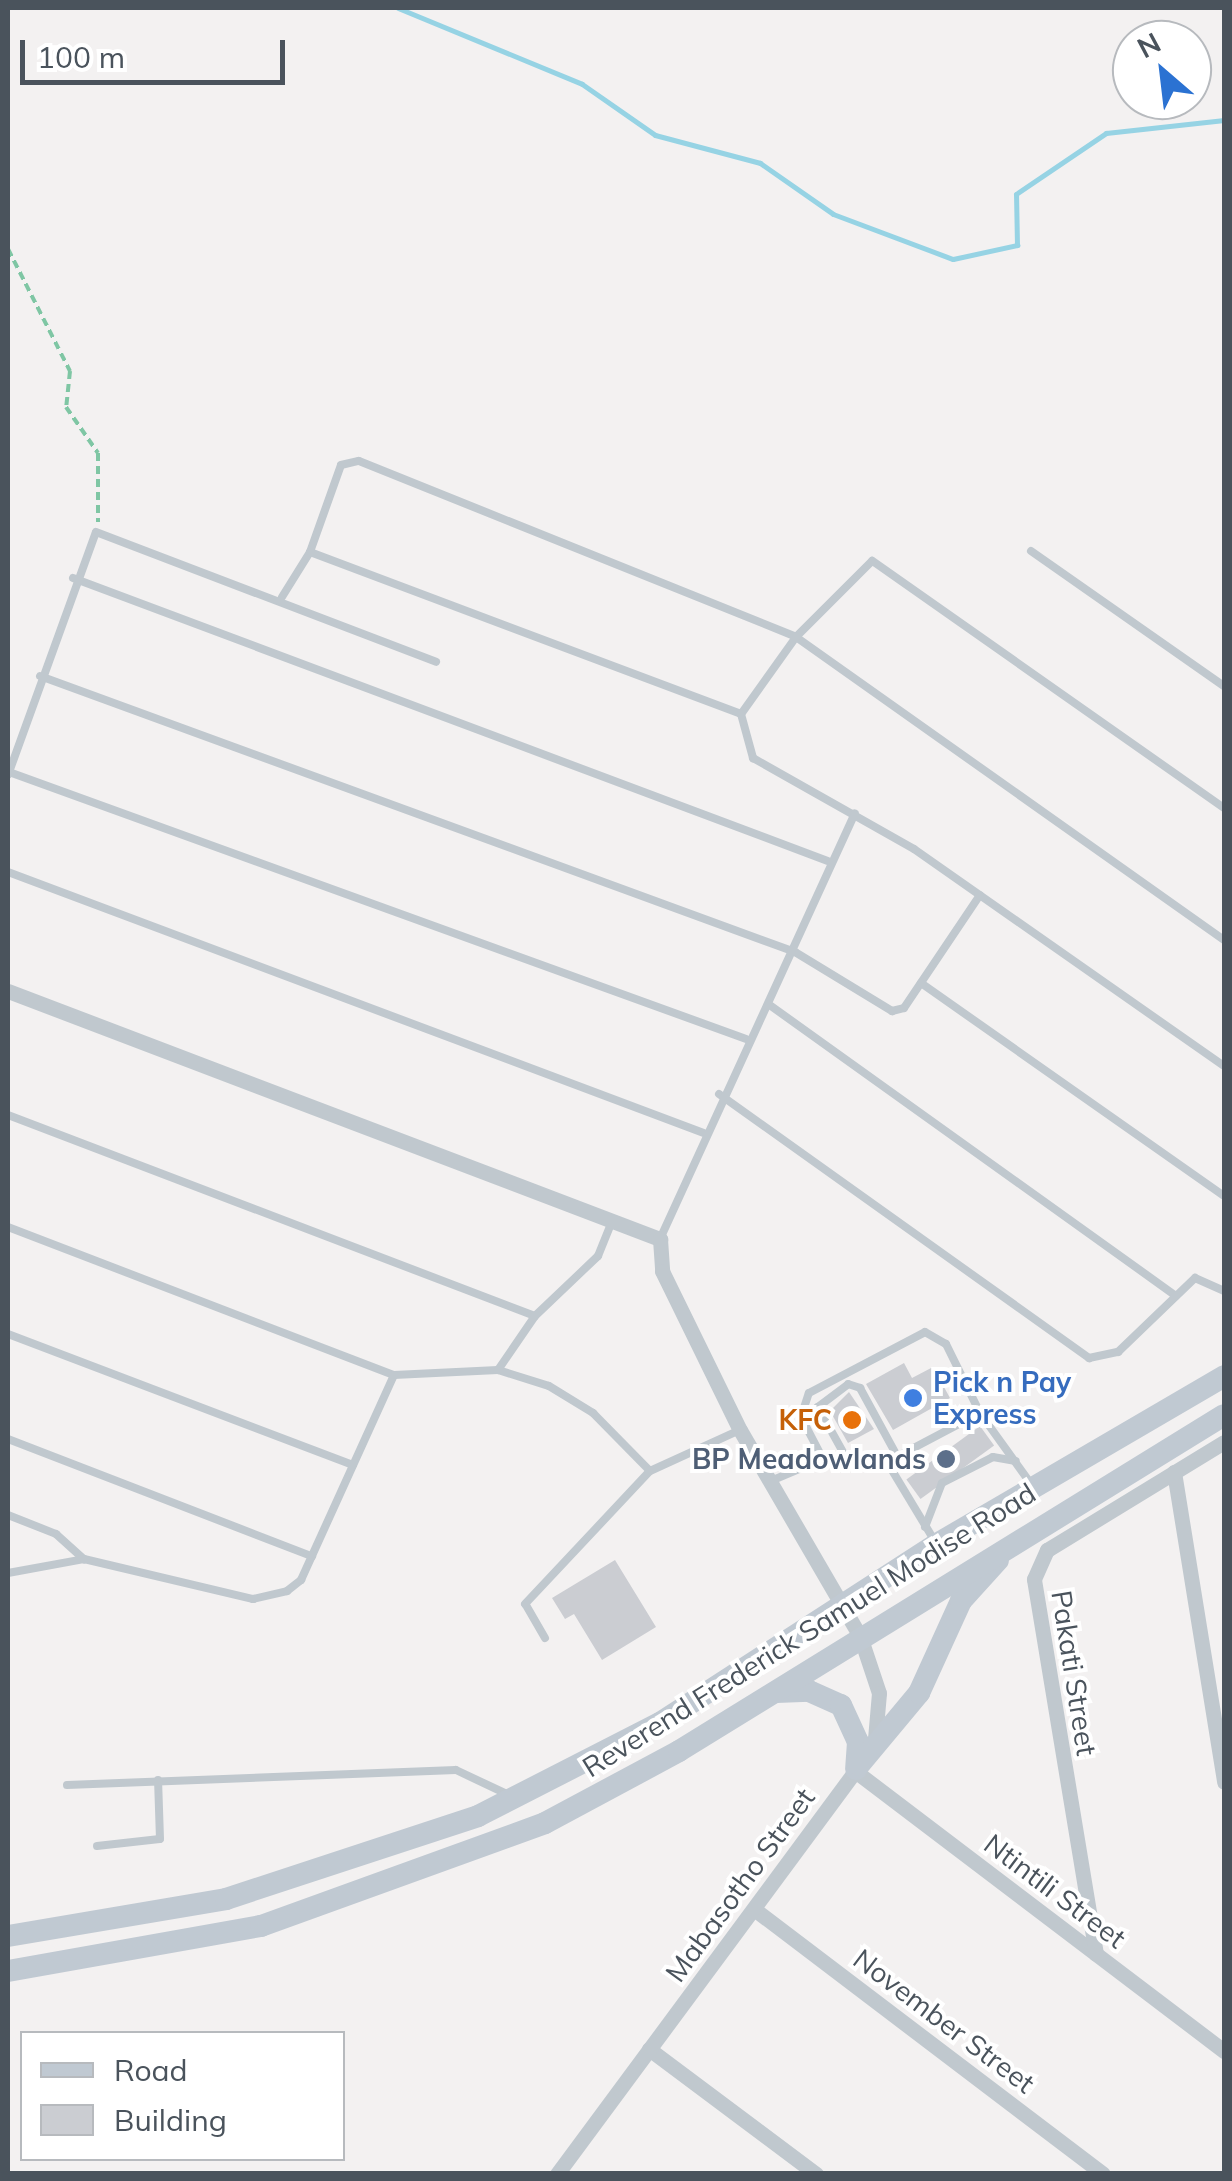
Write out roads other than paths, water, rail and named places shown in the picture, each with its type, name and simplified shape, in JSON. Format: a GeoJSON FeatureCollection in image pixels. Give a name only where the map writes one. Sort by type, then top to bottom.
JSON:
{"type":"FeatureCollection","features":[{"type":"Feature","properties":{"kind":"main road","name":"Reverend Frederick Samuel Modise Road"},"geometry":{"type":"LineString","coordinates":[[8,1936],[242,1895],[366,1859],[514,1798],[660,1722],[844,1604],[931,1536],[1033,1488],[1224,1376]]}},
{"type":"Feature","properties":{"kind":"main road","name":"Reverend Frederick Samuel Modise Road"},"geometry":{"type":"LineString","coordinates":[[8,1970],[205,1939],[401,1882],[597,1796],[772,1693],[1025,1532],[1224,1416]]}},
{"type":"Feature","properties":{"kind":"main road"},"geometry":{"type":"LineString","coordinates":[[856,1769],[919,1693],[967,1591],[1025,1532]]}},
{"type":"Feature","properties":{"kind":"main road"},"geometry":{"type":"LineString","coordinates":[[772,1693],[809,1691],[841,1705],[858,1742],[856,1769]]}},
{"type":"Feature","properties":{"kind":"street"},"geometry":{"type":"LineString","coordinates":[[8,991],[660,1239]]}},
{"type":"Feature","properties":{"kind":"street","name":"Mabasotho Street"},"geometry":{"type":"LineString","coordinates":[[557,2174],[856,1769],[881,1707],[860,1636],[844,1604],[740,1430],[662,1271],[660,1239]]}},
{"type":"Feature","properties":{"kind":"street","name":"Pakati Street"},"geometry":{"type":"LineString","coordinates":[[1096,1954],[1034,1579],[1047,1550],[1224,1442]]}},
{"type":"Feature","properties":{"kind":"street"},"geometry":{"type":"LineString","coordinates":[[1174,1472],[1224,1782]]}},
{"type":"Feature","properties":{"kind":"street","name":"Ntintili Street"},"geometry":{"type":"LineString","coordinates":[[856,1769],[1224,2051]]}},
{"type":"Feature","properties":{"kind":"street","name":"November Street"},"geometry":{"type":"LineString","coordinates":[[754,1909],[1103,2174]]}},
{"type":"Feature","properties":{"kind":"street"},"geometry":{"type":"LineString","coordinates":[[650,2048],[816,2174]]}},
{"type":"Feature","properties":{"kind":"lane"},"geometry":{"type":"LineString","coordinates":[[282,597],[310,552],[340,468],[353,460],[796,637],[1224,940]]}},
{"type":"Feature","properties":{"kind":"lane"},"geometry":{"type":"LineString","coordinates":[[436,662],[282,597],[96,532],[73,578],[8,774],[746,1040]]}},
{"type":"Feature","properties":{"kind":"lane"},"geometry":{"type":"LineString","coordinates":[[1031,551],[1224,686]]}},
{"type":"Feature","properties":{"kind":"lane"},"geometry":{"type":"LineString","coordinates":[[310,552],[741,714]]}},
{"type":"Feature","properties":{"kind":"lane"},"geometry":{"type":"LineString","coordinates":[[741,714],[796,637],[872,562],[1224,808]]}},
{"type":"Feature","properties":{"kind":"lane"},"geometry":{"type":"LineString","coordinates":[[73,578],[828,861]]}},
{"type":"Feature","properties":{"kind":"lane"},"geometry":{"type":"LineString","coordinates":[[40,676],[795,952],[892,1011],[921,982],[980,895]]}},
{"type":"Feature","properties":{"kind":"lane"},"geometry":{"type":"LineString","coordinates":[[741,714],[753,758],[855,814],[980,895],[1224,1066]]}},
{"type":"Feature","properties":{"kind":"lane"},"geometry":{"type":"LineString","coordinates":[[660,1239],[720,1094],[746,1040],[771,1006],[828,861],[855,814]]}},
{"type":"Feature","properties":{"kind":"lane"},"geometry":{"type":"LineString","coordinates":[[8,872],[704,1134]]}},
{"type":"Feature","properties":{"kind":"lane"},"geometry":{"type":"LineString","coordinates":[[921,982],[1224,1196]]}},
{"type":"Feature","properties":{"kind":"lane"},"geometry":{"type":"LineString","coordinates":[[771,1006],[1176,1296]]}},
{"type":"Feature","properties":{"kind":"lane"},"geometry":{"type":"LineString","coordinates":[[720,1094],[1089,1358],[1118,1352],[1176,1296],[1203,1276],[1224,1291]]}},
{"type":"Feature","properties":{"kind":"lane"},"geometry":{"type":"LineString","coordinates":[[8,1115],[535,1316]]}},
{"type":"Feature","properties":{"kind":"lane"},"geometry":{"type":"LineString","coordinates":[[498,1370],[535,1316],[575,1286],[613,1218]]}},
{"type":"Feature","properties":{"kind":"lane"},"geometry":{"type":"LineString","coordinates":[[8,1227],[394,1375],[498,1370],[569,1395],[650,1470]]}},
{"type":"Feature","properties":{"kind":"lane"},"geometry":{"type":"LineString","coordinates":[[822,1458],[801,1417],[809,1393],[925,1332],[946,1344],[980,1413],[1033,1488]]}},
{"type":"Feature","properties":{"kind":"lane"},"geometry":{"type":"LineString","coordinates":[[8,1334],[353,1465]]}},
{"type":"Feature","properties":{"kind":"lane"},"geometry":{"type":"LineString","coordinates":[[8,1573],[84,1560],[261,1600],[294,1587],[312,1556],[394,1375]]}},
{"type":"Feature","properties":{"kind":"lane"},"geometry":{"type":"LineString","coordinates":[[848,1460],[818,1407],[848,1384],[860,1388],[897,1456]]}},
{"type":"Feature","properties":{"kind":"lane"},"geometry":{"type":"LineString","coordinates":[[773,1480],[822,1458],[886,1462],[980,1413]]}},
{"type":"Feature","properties":{"kind":"lane"},"geometry":{"type":"LineString","coordinates":[[546,1638],[524,1604],[650,1470],[740,1430]]}},
{"type":"Feature","properties":{"kind":"lane"},"geometry":{"type":"LineString","coordinates":[[8,1438],[312,1556]]}},
{"type":"Feature","properties":{"kind":"lane"},"geometry":{"type":"LineString","coordinates":[[931,1536],[942,1483],[992,1456],[1016,1460]]}},
{"type":"Feature","properties":{"kind":"lane"},"geometry":{"type":"LineString","coordinates":[[886,1462],[931,1536]]}},
{"type":"Feature","properties":{"kind":"lane"},"geometry":{"type":"LineString","coordinates":[[8,1515],[56,1534],[84,1560]]}},
{"type":"Feature","properties":{"kind":"lane"},"geometry":{"type":"LineString","coordinates":[[67,1785],[456,1770],[514,1798]]}},
{"type":"Feature","properties":{"kind":"lane"},"geometry":{"type":"LineString","coordinates":[[97,1846],[160,1839],[158,1780]]}},
{"type":"Feature","properties":{"kind":"waterway"},"geometry":{"type":"LineString","coordinates":[[398,8],[582,84],[655,135],[760,163],[833,214],[953,259],[1017,245],[1016,194],[1106,133],[1224,120]]}},
{"type":"Feature","properties":{"kind":"place","name":"Pick n Pay Express"},"geometry":{"type":"Point","coordinates":[913,1398]}},
{"type":"Feature","properties":{"kind":"place","name":"KFC"},"geometry":{"type":"Point","coordinates":[852,1420]}},
{"type":"Feature","properties":{"kind":"place","name":"BP Meadowlands"},"geometry":{"type":"Point","coordinates":[946,1459]}}]}
